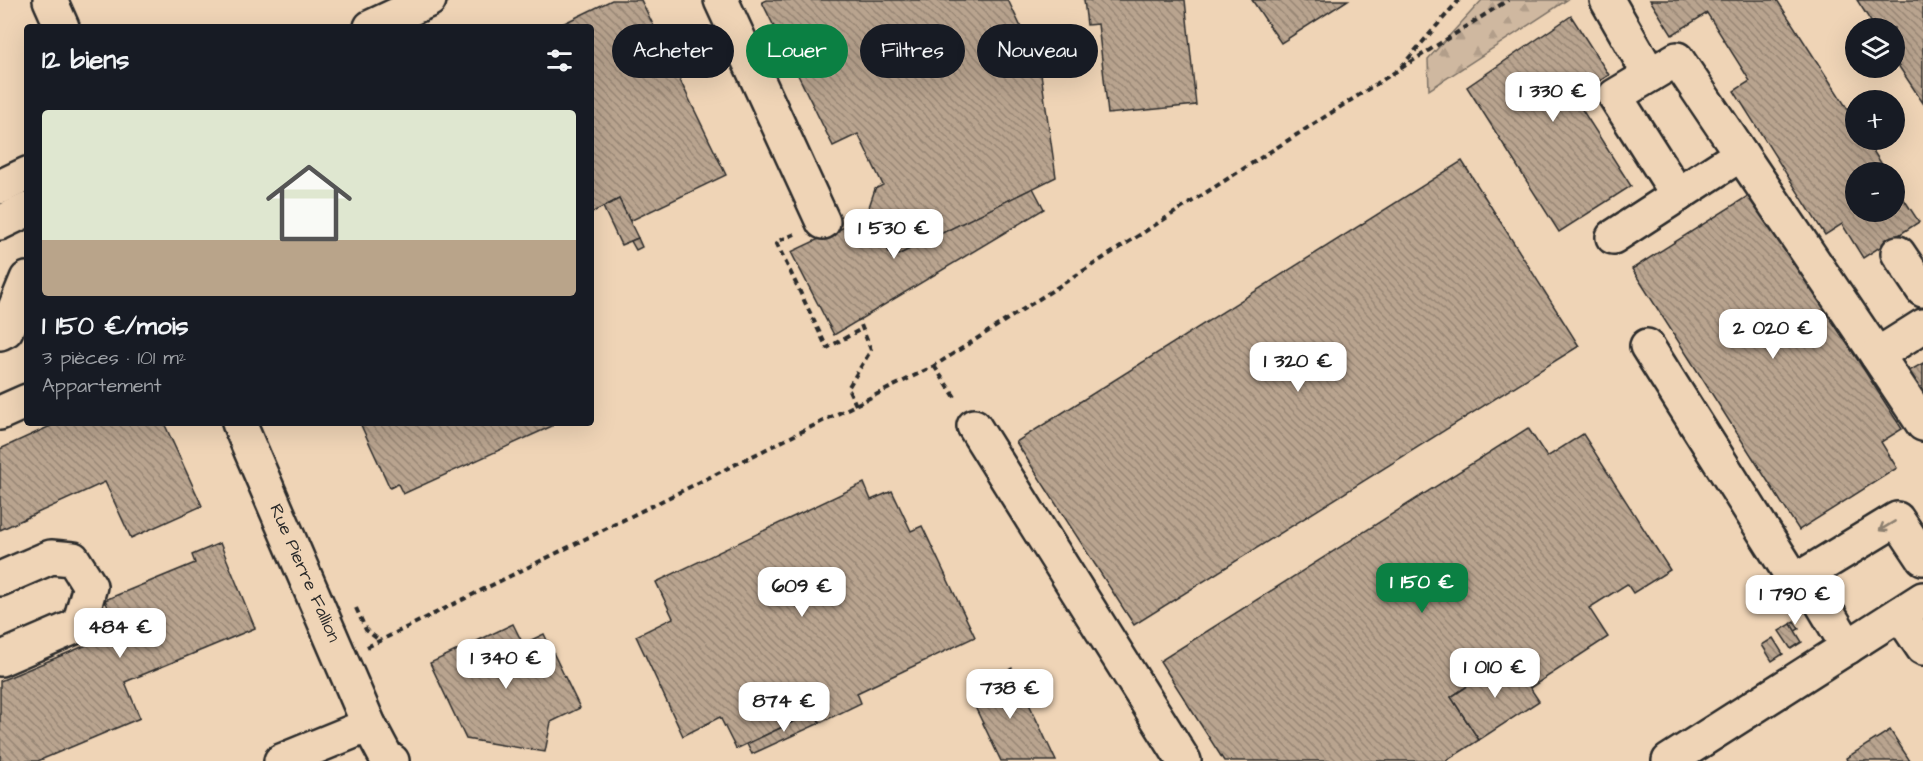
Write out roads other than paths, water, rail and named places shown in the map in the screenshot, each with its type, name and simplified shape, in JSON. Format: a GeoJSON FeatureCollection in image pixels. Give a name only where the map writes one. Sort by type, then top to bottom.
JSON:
{"type":"FeatureCollection","features":[{"type":"Feature","properties":{"kind":"street"},"geometry":{"type":"LineString","coordinates":[[50,0],[61,24]]}},
{"type":"Feature","properties":{"kind":"street"},"geometry":{"type":"LineString","coordinates":[[377,24],[429,0]]}},
{"type":"Feature","properties":{"kind":"street"},"geometry":{"type":"LineString","coordinates":[[722,0],[823,222]]}},
{"type":"Feature","properties":{"kind":"street"},"geometry":{"type":"LineString","coordinates":[[1607,0],[1650,75]]}},
{"type":"Feature","properties":{"kind":"street"},"geometry":{"type":"LineString","coordinates":[[1678,195],[1615,96],[1677,58],[1923,424]]}},
{"type":"Feature","properties":{"kind":"street"},"geometry":{"type":"LineString","coordinates":[[1613,237],[1741,154]]}},
{"type":"Feature","properties":{"kind":"street"},"geometry":{"type":"LineString","coordinates":[[0,187],[24,175]]}},
{"type":"Feature","properties":{"kind":"street"},"geometry":{"type":"LineString","coordinates":[[0,223],[24,211]]}},
{"type":"Feature","properties":{"kind":"street"},"geometry":{"type":"LineString","coordinates":[[1898,253],[1923,290]]}},
{"type":"Feature","properties":{"kind":"street"},"geometry":{"type":"LineString","coordinates":[[0,333],[6,330],[24,286]]}},
{"type":"Feature","properties":{"kind":"street"},"geometry":{"type":"LineString","coordinates":[[1877,355],[1923,326]]}},
{"type":"Feature","properties":{"kind":"street"},"geometry":{"type":"LineString","coordinates":[[1647,346],[1795,581],[1898,519],[1923,558]]}},
{"type":"Feature","properties":{"kind":"street"},"geometry":{"type":"LineString","coordinates":[[0,413],[24,402]]}},
{"type":"Feature","properties":{"kind":"street","name":"Rue Pierre Fallion"},"geometry":{"type":"LineString","coordinates":[[240,426],[369,725],[386,757],[392,761]]}},
{"type":"Feature","properties":{"kind":"street"},"geometry":{"type":"LineString","coordinates":[[974,426],[1184,761]]}},
{"type":"Feature","properties":{"kind":"street"},"geometry":{"type":"LineString","coordinates":[[0,579],[51,557],[73,559],[90,586],[80,625],[0,659]]}},
{"type":"Feature","properties":{"kind":"street"},"geometry":{"type":"LineString","coordinates":[[1805,575],[1848,647]]}},
{"type":"Feature","properties":{"kind":"street"},"geometry":{"type":"LineString","coordinates":[[1669,761],[1912,606],[1923,648]]}},
{"type":"Feature","properties":{"kind":"street"},"geometry":{"type":"LineString","coordinates":[[281,761],[369,725]]}}]}
